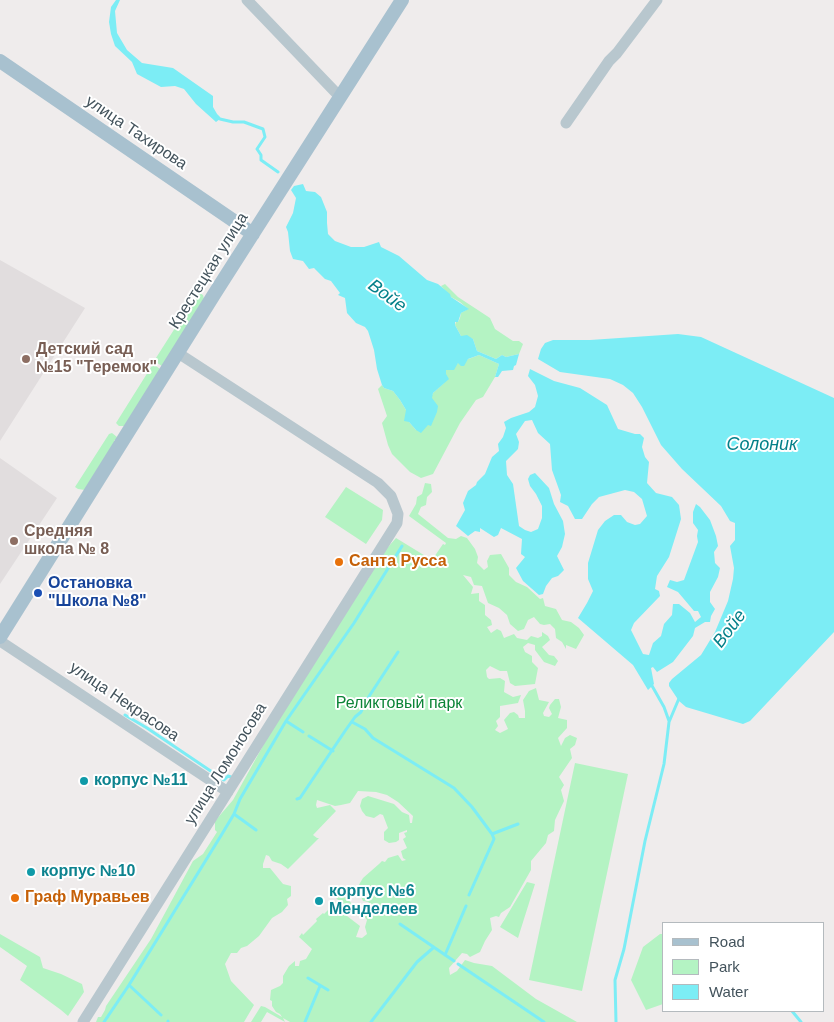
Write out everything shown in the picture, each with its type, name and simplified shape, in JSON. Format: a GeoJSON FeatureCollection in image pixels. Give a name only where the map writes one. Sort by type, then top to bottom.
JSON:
{"type":"FeatureCollection","features":[{"type":"Feature","properties":{"kind":"main road","name":"Крестецкая улица"},"geometry":{"type":"LineString","coordinates":[[0,637],[402,0]]}},
{"type":"Feature","properties":{"kind":"main road","name":"улица Тахирова"},"geometry":{"type":"LineString","coordinates":[[0,61],[253,234]]}},
{"type":"Feature","properties":{"kind":"street"},"geometry":{"type":"LineString","coordinates":[[247,0],[340,97]]}},
{"type":"Feature","properties":{"kind":"street"},"geometry":{"type":"LineString","coordinates":[[566,123],[609,61],[657,0]]}},
{"type":"Feature","properties":{"kind":"street","name":"улица Ломоносова"},"geometry":{"type":"LineString","coordinates":[[83,1022],[397,523],[398,514],[391,496],[378,483],[178,353]]}},
{"type":"Feature","properties":{"kind":"street","name":"улица Некрасова"},"geometry":{"type":"LineString","coordinates":[[0,641],[228,792]]}},
{"type":"Feature","properties":{"kind":"shaded area","name":"Детский сад №15 \"Теремок\""},"geometry":{"type":"Polygon","coordinates":[[[0,260],[85,308],[0,441],[0,260]]]}},
{"type":"Feature","properties":{"kind":"shaded area","name":"Средняя школа № 8"},"geometry":{"type":"Polygon","coordinates":[[[0,458],[57,498],[0,584],[0,458]]]}},
{"type":"Feature","properties":{"kind":"green space"},"geometry":{"type":"Polygon","coordinates":[[[445,284],[458,297],[490,318],[495,329],[513,341],[519,341],[523,344],[519,354],[506,357],[502,355],[496,359],[477,351],[473,339],[461,336],[455,325],[461,313],[468,309],[451,297],[441,286],[445,284]]]}},
{"type":"Feature","properties":{"kind":"green space"},"geometry":{"type":"Polygon","coordinates":[[[198,292],[203,295],[204,299],[162,366],[154,361],[198,292]]]}},
{"type":"Feature","properties":{"kind":"green space"},"geometry":{"type":"Polygon","coordinates":[[[479,355],[499,364],[495,377],[483,397],[476,400],[460,423],[433,474],[421,478],[410,472],[392,454],[382,423],[387,416],[378,389],[382,385],[384,388],[393,391],[406,410],[409,422],[416,430],[433,393],[444,383],[446,370],[479,355]]]}},
{"type":"Feature","properties":{"kind":"green space"},"geometry":{"type":"Polygon","coordinates":[[[153,364],[160,369],[125,426],[119,426],[116,423],[153,364]]]}},
{"type":"Feature","properties":{"kind":"green space"},"geometry":{"type":"Polygon","coordinates":[[[112,433],[117,437],[114,440],[115,442],[85,490],[78,489],[75,487],[109,434],[112,433]]]}},
{"type":"Feature","properties":{"kind":"green space","name":"Реликтовый парк"},"geometry":{"type":"Polygon","coordinates":[[[425,483],[431,484],[432,492],[427,497],[426,505],[421,507],[418,514],[448,538],[456,539],[461,536],[467,538],[475,549],[478,557],[477,563],[484,570],[488,567],[487,561],[490,555],[501,554],[509,568],[509,575],[516,582],[527,587],[540,599],[543,598],[545,606],[556,609],[562,620],[571,622],[584,635],[576,649],[566,645],[566,649],[562,642],[556,638],[555,629],[550,624],[540,624],[534,617],[528,620],[524,629],[518,631],[510,624],[507,615],[499,608],[488,603],[482,586],[474,585],[471,577],[463,575],[473,587],[471,594],[479,593],[479,601],[485,605],[485,615],[491,620],[492,625],[487,627],[491,633],[497,629],[501,631],[504,638],[514,634],[517,638],[527,640],[531,636],[538,638],[542,636],[542,632],[550,640],[542,647],[558,661],[555,666],[544,662],[535,650],[535,645],[528,643],[523,647],[525,652],[532,656],[532,662],[538,668],[535,684],[515,686],[510,683],[507,671],[500,671],[490,666],[486,670],[489,679],[500,678],[505,681],[504,692],[513,697],[521,695],[518,703],[500,706],[500,717],[496,721],[498,726],[495,730],[500,733],[508,729],[504,720],[510,713],[514,712],[519,718],[525,718],[523,700],[529,691],[536,688],[539,700],[549,702],[543,713],[544,716],[549,717],[552,714],[549,708],[550,705],[555,699],[559,699],[561,707],[558,718],[567,720],[567,728],[558,738],[561,746],[565,738],[570,735],[577,738],[575,745],[570,749],[572,758],[559,777],[564,785],[561,790],[564,801],[555,820],[554,831],[548,835],[546,843],[531,861],[531,870],[510,907],[501,913],[499,917],[490,918],[492,930],[480,952],[470,957],[462,953],[449,968],[450,975],[457,971],[465,960],[492,966],[536,999],[577,1022],[290,1022],[283,1018],[285,1022],[267,1012],[261,1022],[251,1022],[261,1006],[282,1017],[272,1006],[272,1001],[270,1000],[271,990],[283,983],[283,976],[289,966],[295,961],[295,966],[299,966],[300,961],[306,959],[312,949],[299,937],[338,900],[331,892],[336,887],[354,906],[347,916],[360,926],[356,937],[362,938],[367,934],[365,927],[367,920],[363,915],[357,916],[354,914],[353,908],[356,905],[364,910],[369,902],[363,901],[357,888],[363,878],[382,861],[385,862],[388,858],[398,855],[402,861],[406,860],[403,858],[401,851],[407,848],[403,839],[406,837],[404,833],[407,830],[399,833],[399,840],[389,843],[384,840],[384,832],[388,828],[383,815],[380,814],[374,818],[366,816],[360,806],[362,799],[368,796],[394,804],[402,812],[409,815],[410,823],[412,823],[413,816],[387,795],[358,791],[350,803],[341,805],[335,806],[317,800],[317,808],[330,805],[336,811],[313,835],[319,838],[288,869],[272,861],[266,855],[263,868],[270,868],[283,884],[291,886],[291,896],[287,899],[288,905],[282,912],[272,918],[259,936],[247,946],[241,948],[237,953],[231,953],[225,964],[231,981],[254,1005],[244,1022],[96,1022],[151,939],[193,861],[203,854],[217,832],[215,830],[215,821],[233,800],[275,724],[345,611],[368,579],[381,555],[396,538],[432,560],[443,544],[445,545],[446,543],[409,516],[416,504],[417,497],[422,494],[425,483]]]}},
{"type":"Feature","properties":{"kind":"green space"},"geometry":{"type":"Polygon","coordinates":[[[346,487],[383,510],[382,520],[366,544],[325,517],[346,487]]]}},
{"type":"Feature","properties":{"kind":"green space"},"geometry":{"type":"Polygon","coordinates":[[[575,763],[628,774],[582,991],[529,980],[575,763]]]}},
{"type":"Feature","properties":{"kind":"green space"},"geometry":{"type":"Polygon","coordinates":[[[527,882],[535,884],[518,938],[500,927],[527,882]]]}},
{"type":"Feature","properties":{"kind":"green space"},"geometry":{"type":"Polygon","coordinates":[[[0,934],[40,957],[43,968],[82,984],[84,992],[68,1016],[20,980],[27,966],[0,947],[0,934]]]}},
{"type":"Feature","properties":{"kind":"green space"},"geometry":{"type":"Polygon","coordinates":[[[662,934],[662,1004],[646,1010],[631,980],[643,947],[662,934]]]}},
{"type":"Feature","properties":{"kind":"water"},"geometry":{"type":"Polygon","coordinates":[[[116,0],[120,0],[115,11],[117,33],[127,50],[142,63],[173,68],[213,96],[213,107],[220,119],[216,122],[196,104],[184,89],[175,86],[161,87],[137,74],[132,62],[115,46],[111,34],[109,22],[111,7],[116,0]]]}},
{"type":"Feature","properties":{"kind":"water"},"geometry":{"type":"Polygon","coordinates":[[[303,184],[306,191],[315,192],[321,197],[327,212],[328,234],[335,241],[351,247],[364,247],[379,242],[381,247],[399,256],[427,280],[438,284],[451,297],[469,309],[461,313],[458,322],[455,322],[461,336],[467,335],[473,339],[477,351],[496,359],[502,355],[506,357],[519,354],[513,370],[502,371],[498,377],[495,377],[499,364],[479,355],[468,359],[464,366],[458,363],[454,370],[446,370],[449,379],[433,393],[432,398],[438,406],[431,426],[428,425],[421,433],[409,422],[404,421],[406,410],[400,400],[393,391],[384,388],[382,385],[368,331],[365,327],[356,323],[347,313],[345,298],[338,295],[340,293],[331,281],[325,279],[314,268],[309,269],[303,261],[293,259],[286,227],[293,213],[296,198],[291,190],[294,186],[303,184]]]}},
{"type":"Feature","properties":{"kind":"water","name":"Солоник"},"geometry":{"type":"Polygon","coordinates":[[[678,334],[701,337],[834,398],[834,632],[750,721],[743,724],[686,707],[679,701],[669,686],[672,679],[701,655],[715,632],[728,601],[734,568],[730,546],[735,540],[735,523],[730,521],[721,506],[682,469],[661,445],[633,393],[623,385],[610,379],[560,372],[538,359],[545,343],[553,340],[590,340],[678,334]]]}},
{"type":"Feature","properties":{"kind":"water"},"geometry":{"type":"Polygon","coordinates":[[[530,369],[554,381],[580,388],[607,405],[618,429],[640,434],[644,438],[642,447],[645,457],[649,462],[647,483],[656,493],[672,497],[679,505],[681,519],[669,557],[657,576],[655,589],[659,591],[660,596],[634,623],[631,630],[643,654],[649,655],[653,643],[661,636],[664,624],[672,615],[673,604],[679,604],[690,613],[695,622],[701,617],[698,611],[694,611],[678,592],[667,587],[670,580],[677,582],[684,580],[698,542],[698,530],[693,523],[693,512],[696,504],[710,520],[716,536],[718,546],[714,552],[715,563],[720,568],[718,577],[710,592],[710,602],[715,609],[710,622],[705,622],[695,628],[693,636],[673,662],[657,672],[653,667],[651,668],[654,684],[648,690],[633,665],[578,618],[593,591],[588,579],[588,563],[598,530],[605,521],[614,515],[621,515],[627,522],[635,525],[640,524],[647,516],[642,499],[634,492],[625,490],[599,497],[582,519],[575,519],[568,506],[560,502],[561,495],[552,470],[550,444],[538,433],[532,420],[525,421],[516,434],[519,442],[518,449],[506,461],[507,475],[513,484],[519,526],[531,532],[538,529],[542,518],[542,506],[528,479],[530,475],[535,473],[549,488],[554,504],[563,521],[565,534],[562,547],[557,556],[564,570],[558,576],[552,578],[543,594],[539,595],[523,581],[516,568],[525,557],[521,554],[522,539],[501,528],[498,535],[494,537],[480,528],[480,532],[475,531],[468,536],[456,526],[465,510],[463,503],[468,491],[485,474],[492,457],[499,451],[498,444],[506,428],[504,422],[529,412],[535,407],[538,396],[535,385],[528,376],[530,369]]]}},
{"type":"Feature","properties":{"kind":"waterway","name":"Войе"},"geometry":{"type":"LineString","coordinates":[[217,116],[220,119],[244,122],[263,129],[265,137],[257,149],[261,155],[261,160],[278,172]]}},
{"type":"Feature","properties":{"kind":"waterway"},"geometry":{"type":"LineString","coordinates":[[104,1022],[129,985],[222,834],[234,814],[240,799],[286,721],[354,623],[402,546]]}},
{"type":"Feature","properties":{"kind":"waterway"},"geometry":{"type":"LineString","coordinates":[[297,799],[300,798],[355,717],[361,712],[366,701],[398,652]]}},
{"type":"Feature","properties":{"kind":"waterway"},"geometry":{"type":"LineString","coordinates":[[651,684],[664,707],[669,721]]}},
{"type":"Feature","properties":{"kind":"waterway","name":"Войе"},"geometry":{"type":"LineString","coordinates":[[616,1022],[615,980],[624,949],[645,841],[664,764],[669,722],[680,696]]}},
{"type":"Feature","properties":{"kind":"waterway"},"geometry":{"type":"LineString","coordinates":[[125,715],[224,780],[228,776],[231,777]]}},
{"type":"Feature","properties":{"kind":"waterway"},"geometry":{"type":"LineString","coordinates":[[286,721],[303,732]]}},
{"type":"Feature","properties":{"kind":"waterway"},"geometry":{"type":"LineString","coordinates":[[352,722],[365,729],[373,738],[454,788],[472,807],[492,834],[494,839],[469,895]]}},
{"type":"Feature","properties":{"kind":"waterway"},"geometry":{"type":"LineString","coordinates":[[309,736],[333,751]]}},
{"type":"Feature","properties":{"kind":"waterway"},"geometry":{"type":"LineString","coordinates":[[234,814],[256,830]]}},
{"type":"Feature","properties":{"kind":"waterway"},"geometry":{"type":"LineString","coordinates":[[492,834],[518,824]]}},
{"type":"Feature","properties":{"kind":"waterway"},"geometry":{"type":"LineString","coordinates":[[445,955],[466,906]]}},
{"type":"Feature","properties":{"kind":"waterway"},"geometry":{"type":"LineString","coordinates":[[400,924],[454,961]]}},
{"type":"Feature","properties":{"kind":"waterway"},"geometry":{"type":"LineString","coordinates":[[371,1022],[417,962],[433,948]]}},
{"type":"Feature","properties":{"kind":"waterway"},"geometry":{"type":"LineString","coordinates":[[458,964],[544,1022]]}},
{"type":"Feature","properties":{"kind":"waterway"},"geometry":{"type":"LineString","coordinates":[[308,978],[328,990]]}},
{"type":"Feature","properties":{"kind":"waterway"},"geometry":{"type":"LineString","coordinates":[[129,985],[161,1015]]}},
{"type":"Feature","properties":{"kind":"waterway"},"geometry":{"type":"LineString","coordinates":[[305,1022],[320,986]]}},
{"type":"Feature","properties":{"kind":"waterway"},"geometry":{"type":"LineString","coordinates":[[793,1012],[801,1022]]}},
{"type":"Feature","properties":{"kind":"place","name":"Детский сад №15 \"Теремок\""},"geometry":{"type":"Point","coordinates":[26,359]}},
{"type":"Feature","properties":{"kind":"place","name":"Средняя школа № 8"},"geometry":{"type":"Point","coordinates":[14,541]}},
{"type":"Feature","properties":{"kind":"place","name":"Санта Русса"},"geometry":{"type":"Point","coordinates":[339,562]}},
{"type":"Feature","properties":{"kind":"place","name":"Остановка \"Школа №8\""},"geometry":{"type":"Point","coordinates":[38,593]}},
{"type":"Feature","properties":{"kind":"place","name":"корпус №11"},"geometry":{"type":"Point","coordinates":[84,781]}},
{"type":"Feature","properties":{"kind":"place","name":"корпус №10"},"geometry":{"type":"Point","coordinates":[31,872]}},
{"type":"Feature","properties":{"kind":"place","name":"Граф Муравьев"},"geometry":{"type":"Point","coordinates":[15,898]}},
{"type":"Feature","properties":{"kind":"place","name":"корпус №6 Менделеев"},"geometry":{"type":"Point","coordinates":[319,901]}}]}
